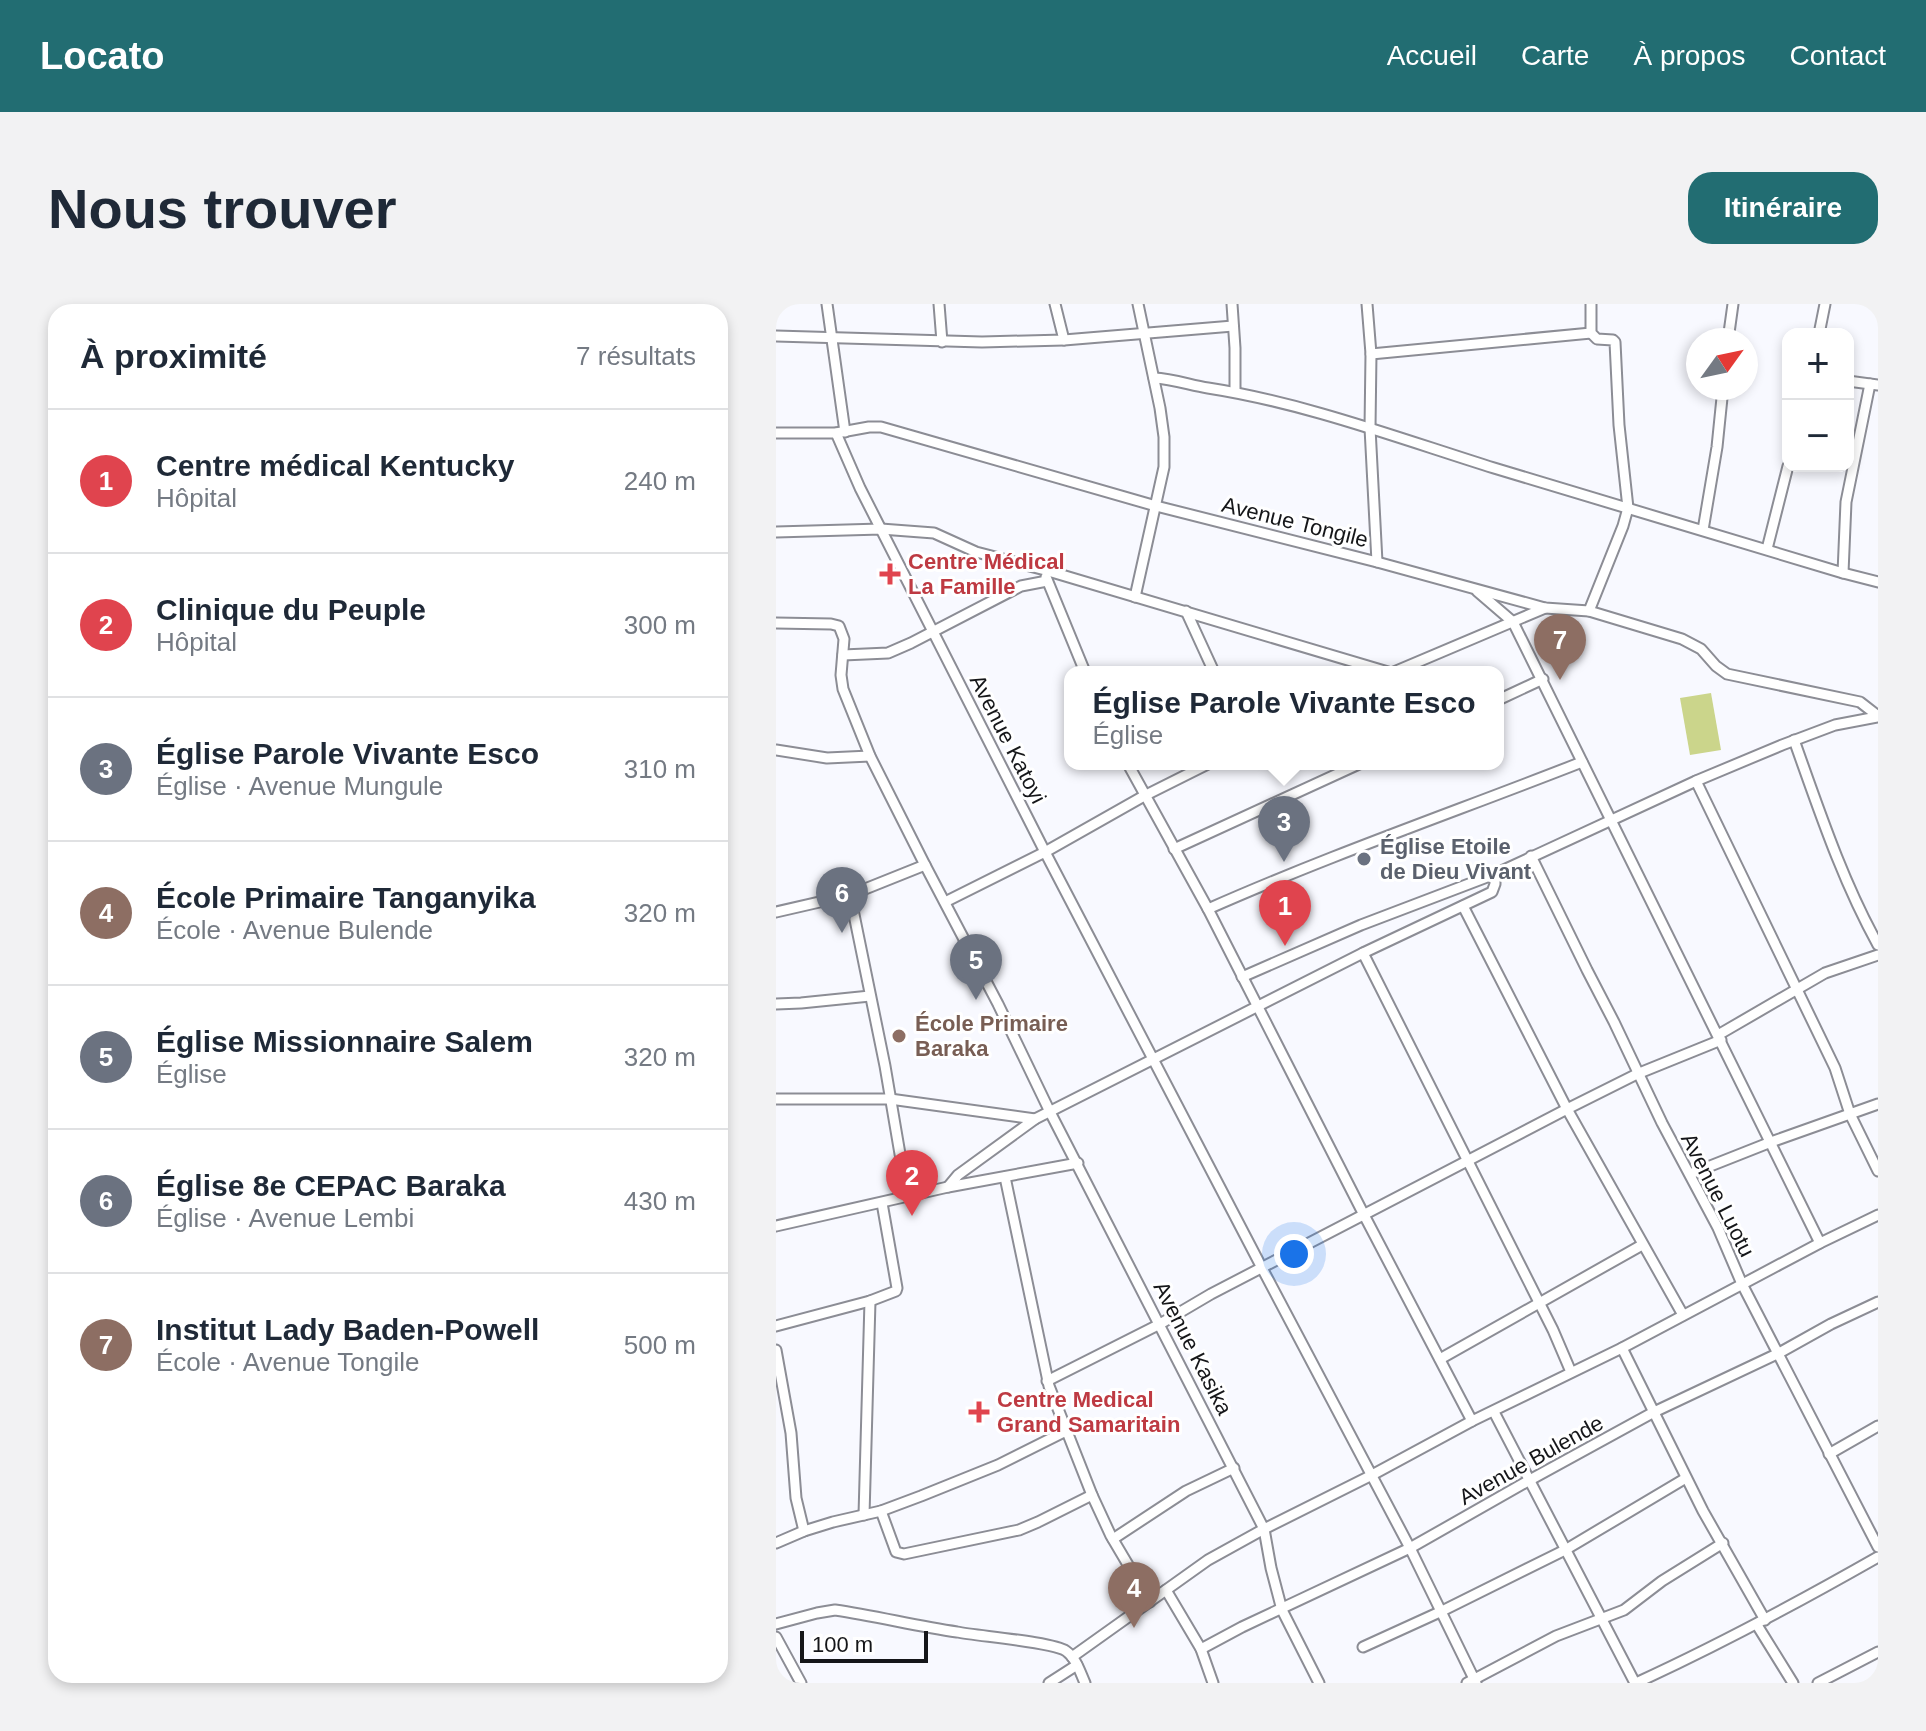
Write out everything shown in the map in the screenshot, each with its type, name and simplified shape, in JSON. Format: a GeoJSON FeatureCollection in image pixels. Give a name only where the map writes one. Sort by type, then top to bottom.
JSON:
{"type":"FeatureCollection","features":[{"type":"Feature","properties":{"kind":"street","name":"Avenue Katoyi"},"geometry":{"type":"LineString","coordinates":[[827,304],[840,432],[860,488],[1045,852],[1410,1548],[1442,1611],[1472,1682]]}},
{"type":"Feature","properties":{"kind":"street"},"geometry":{"type":"LineString","coordinates":[[939,304],[942,342]]}},
{"type":"Feature","properties":{"kind":"street"},"geometry":{"type":"LineString","coordinates":[[1055,304],[1064,340]]}},
{"type":"Feature","properties":{"kind":"street"},"geometry":{"type":"LineString","coordinates":[[1135,597],[1164,467],[1164,437],[1138,304]]}},
{"type":"Feature","properties":{"kind":"street"},"geometry":{"type":"LineString","coordinates":[[1232,304],[1235,391]]}},
{"type":"Feature","properties":{"kind":"street"},"geometry":{"type":"LineString","coordinates":[[1367,304],[1377,562]]}},
{"type":"Feature","properties":{"kind":"street"},"geometry":{"type":"LineString","coordinates":[[1589,611],[1628,508],[1619,425],[1615,342],[1597,339],[1591,333],[1591,304]]}},
{"type":"Feature","properties":{"kind":"street"},"geometry":{"type":"LineString","coordinates":[[1730,328],[1733,304]]}},
{"type":"Feature","properties":{"kind":"street"},"geometry":{"type":"LineString","coordinates":[[1820,328],[1825,304]]}},
{"type":"Feature","properties":{"kind":"street"},"geometry":{"type":"LineString","coordinates":[[776,336],[942,342],[1064,340],[1233,326]]}},
{"type":"Feature","properties":{"kind":"street"},"geometry":{"type":"LineString","coordinates":[[1371,354],[1591,333]]}},
{"type":"Feature","properties":{"kind":"street"},"geometry":{"type":"LineString","coordinates":[[1154,378],[1235,391],[1370,428],[1496,469],[1878,582]]}},
{"type":"Feature","properties":{"kind":"street"},"geometry":{"type":"LineString","coordinates":[[1843,573],[1846,502],[1874,385],[1854,382]]}},
{"type":"Feature","properties":{"kind":"street"},"geometry":{"type":"LineString","coordinates":[[1703,530],[1722,400]]}},
{"type":"Feature","properties":{"kind":"street","name":"Avenue Tongile"},"geometry":{"type":"LineString","coordinates":[[776,433],[840,432],[881,427],[1156,506],[1474,588],[1513,622],[1820,1243]]}},
{"type":"Feature","properties":{"kind":"street"},"geometry":{"type":"LineString","coordinates":[[1767,549],[1786,472]]}},
{"type":"Feature","properties":{"kind":"street"},"geometry":{"type":"LineString","coordinates":[[776,532],[881,529],[934,533],[976,552],[1371,666]]}},
{"type":"Feature","properties":{"kind":"street"},"geometry":{"type":"LineString","coordinates":[[1045,570],[1082,666]]}},
{"type":"Feature","properties":{"kind":"street"},"geometry":{"type":"LineString","coordinates":[[776,623],[839,626],[844,639],[843,655],[888,653],[1021,586],[1047,581]]}},
{"type":"Feature","properties":{"kind":"street"},"geometry":{"type":"LineString","coordinates":[[1474,588],[1545,608],[1589,611],[1682,639],[1701,649],[1727,674],[1860,702],[1878,717]]}},
{"type":"Feature","properties":{"kind":"street"},"geometry":{"type":"LineString","coordinates":[[1406,666],[1545,608]]}},
{"type":"Feature","properties":{"kind":"street"},"geometry":{"type":"LineString","coordinates":[[1186,611],[1211,666]]}},
{"type":"Feature","properties":{"kind":"street","name":"Avenue Kasika"},"geometry":{"type":"LineString","coordinates":[[843,655],[843,689],[870,756],[1264,1529],[1282,1610],[1319,1683]]}},
{"type":"Feature","properties":{"kind":"street"},"geometry":{"type":"LineString","coordinates":[[1504,697],[1543,679]]}},
{"type":"Feature","properties":{"kind":"street"},"geometry":{"type":"LineString","coordinates":[[1242,977],[1361,925],[1495,874],[1696,781],[1794,740],[1835,725],[1878,717]]}},
{"type":"Feature","properties":{"kind":"street"},"geometry":{"type":"LineString","coordinates":[[1794,740],[1857,907],[1878,945]]}},
{"type":"Feature","properties":{"kind":"street"},"geometry":{"type":"LineString","coordinates":[[776,750],[827,758],[870,756]]}},
{"type":"Feature","properties":{"kind":"street"},"geometry":{"type":"LineString","coordinates":[[1208,909],[1298,870],[1582,762]]}},
{"type":"Feature","properties":{"kind":"street"},"geometry":{"type":"LineString","coordinates":[[1131,770],[1208,909],[1472,1421]]}},
{"type":"Feature","properties":{"kind":"street"},"geometry":{"type":"LineString","coordinates":[[945,902],[1196,770]]}},
{"type":"Feature","properties":{"kind":"street"},"geometry":{"type":"LineString","coordinates":[[1174,849],[1346,770]]}},
{"type":"Feature","properties":{"kind":"street"},"geometry":{"type":"LineString","coordinates":[[1696,781],[1835,1068],[1850,1114],[1878,1171]]}},
{"type":"Feature","properties":{"kind":"street","name":"Avenue Luotu"},"geometry":{"type":"LineString","coordinates":[[1531,856],[1637,1074],[1718,1228],[1742,1284],[1878,1547]]}},
{"type":"Feature","properties":{"kind":"street"},"geometry":{"type":"LineString","coordinates":[[776,912],[850,895],[925,865]]}},
{"type":"Feature","properties":{"kind":"street"},"geometry":{"type":"LineString","coordinates":[[948,1187],[958,1175],[1035,1119],[1363,953],[1492,892],[1495,874]]}},
{"type":"Feature","properties":{"kind":"street"},"geometry":{"type":"LineString","coordinates":[[850,895],[900,1154],[912,1196]]}},
{"type":"Feature","properties":{"kind":"street"},"geometry":{"type":"LineString","coordinates":[[1463,906],[1567,1109],[1683,1315]]}},
{"type":"Feature","properties":{"kind":"street"},"geometry":{"type":"LineString","coordinates":[[1363,953],[1553,1330],[1571,1372]]}},
{"type":"Feature","properties":{"kind":"street"},"geometry":{"type":"LineString","coordinates":[[1047,1381],[1160,1324],[1182,1309],[1363,1213],[1637,1074],[1719,1038],[1825,973],[1878,955]]}},
{"type":"Feature","properties":{"kind":"street"},"geometry":{"type":"LineString","coordinates":[[776,1004],[870,996]]}},
{"type":"Feature","properties":{"kind":"street"},"geometry":{"type":"LineString","coordinates":[[776,1099],[890,1099],[1035,1119]]}},
{"type":"Feature","properties":{"kind":"street"},"geometry":{"type":"LineString","coordinates":[[1690,1174],[1878,1104]]}},
{"type":"Feature","properties":{"kind":"street"},"geometry":{"type":"LineString","coordinates":[[776,1226],[948,1187],[1078,1163]]}},
{"type":"Feature","properties":{"kind":"street"},"geometry":{"type":"LineString","coordinates":[[1005,1177],[1047,1381],[1092,1495],[1113,1539],[1150,1602]]}},
{"type":"Feature","properties":{"kind":"street"},"geometry":{"type":"LineString","coordinates":[[776,1326],[894,1293],[897,1288],[882,1203]]}},
{"type":"Feature","properties":{"kind":"street"},"geometry":{"type":"LineString","coordinates":[[1049,1683],[1208,1560],[1472,1421],[1622,1348],[1878,1215]]}},
{"type":"Feature","properties":{"kind":"street"},"geometry":{"type":"LineString","coordinates":[[1440,1359],[1642,1245]]}},
{"type":"Feature","properties":{"kind":"street"},"geometry":{"type":"LineString","coordinates":[[864,1515],[870,1301]]}},
{"type":"Feature","properties":{"kind":"street","name":"Avenue Bulende"},"geometry":{"type":"LineString","coordinates":[[1201,1649],[1410,1548],[1654,1412],[1878,1302]]}},
{"type":"Feature","properties":{"kind":"street"},"geometry":{"type":"LineString","coordinates":[[1622,1348],[1793,1683]]}},
{"type":"Feature","properties":{"kind":"street"},"geometry":{"type":"LineString","coordinates":[[776,1350],[791,1433],[796,1498],[804,1531]]}},
{"type":"Feature","properties":{"kind":"street"},"geometry":{"type":"LineString","coordinates":[[1494,1412],[1636,1683],[1701,1654],[1878,1557]]}},
{"type":"Feature","properties":{"kind":"street"},"geometry":{"type":"LineString","coordinates":[[1829,1454],[1878,1426]]}},
{"type":"Feature","properties":{"kind":"street"},"geometry":{"type":"LineString","coordinates":[[776,1543],[833,1522],[881,1511],[987,1470],[1066,1431]]}},
{"type":"Feature","properties":{"kind":"street"},"geometry":{"type":"LineString","coordinates":[[1113,1539],[1186,1491],[1234,1468]]}},
{"type":"Feature","properties":{"kind":"street"},"geometry":{"type":"LineString","coordinates":[[1363,1647],[1565,1550],[1686,1478]]}},
{"type":"Feature","properties":{"kind":"street"},"geometry":{"type":"LineString","coordinates":[[881,1511],[896,1552],[904,1554],[1019,1530],[1092,1495]]}},
{"type":"Feature","properties":{"kind":"street"},"geometry":{"type":"LineString","coordinates":[[1472,1682],[1556,1636],[1624,1610],[1662,1581],[1723,1543]]}},
{"type":"Feature","properties":{"kind":"street"},"geometry":{"type":"LineString","coordinates":[[1166,1590],[1201,1649],[1213,1683]]}},
{"type":"Feature","properties":{"kind":"street"},"geometry":{"type":"LineString","coordinates":[[776,1624],[835,1610],[1039,1644],[1068,1653],[1085,1683]]}},
{"type":"Feature","properties":{"kind":"street"},"geometry":{"type":"LineString","coordinates":[[776,1637],[801,1683]]}},
{"type":"Feature","properties":{"kind":"street"},"geometry":{"type":"LineString","coordinates":[[1818,1683],[1878,1652]]}},
{"type":"Feature","properties":{"kind":"green space"},"geometry":{"type":"Polygon","coordinates":[[[1711,693],[1721,750],[1690,755],[1680,698],[1711,693]]]}},
{"type":"Feature","properties":{"kind":"place","name":"Centre Médical La Famille"},"geometry":{"type":"Point","coordinates":[890,574]}},
{"type":"Feature","properties":{"kind":"place","name":"Institut Lady Baden-Powell"},"geometry":{"type":"Point","coordinates":[1560,680]}},
{"type":"Feature","properties":{"kind":"place","name":"Église Etoile de Dieu Vivant"},"geometry":{"type":"Point","coordinates":[1364,859]}},
{"type":"Feature","properties":{"kind":"place","name":"Église Parole Vivante Esco"},"geometry":{"type":"Point","coordinates":[1284,862]}},
{"type":"Feature","properties":{"kind":"place","name":"Église 8e CEPAC Baraka"},"geometry":{"type":"Point","coordinates":[842,933]}},
{"type":"Feature","properties":{"kind":"place","name":"Centre médical Kentucky"},"geometry":{"type":"Point","coordinates":[1285,946]}},
{"type":"Feature","properties":{"kind":"place","name":"Église Missionnaire Salem"},"geometry":{"type":"Point","coordinates":[976,1000]}},
{"type":"Feature","properties":{"kind":"place","name":"École Primaire Baraka"},"geometry":{"type":"Point","coordinates":[899,1036]}},
{"type":"Feature","properties":{"kind":"place","name":"Clinique du Peuple"},"geometry":{"type":"Point","coordinates":[912,1216]}},
{"type":"Feature","properties":{"kind":"place","name":"Centre Medical Grand Samaritain"},"geometry":{"type":"Point","coordinates":[979,1412]}},
{"type":"Feature","properties":{"kind":"place","name":"École Primaire Tanganyika"},"geometry":{"type":"Point","coordinates":[1134,1628]}}]}
